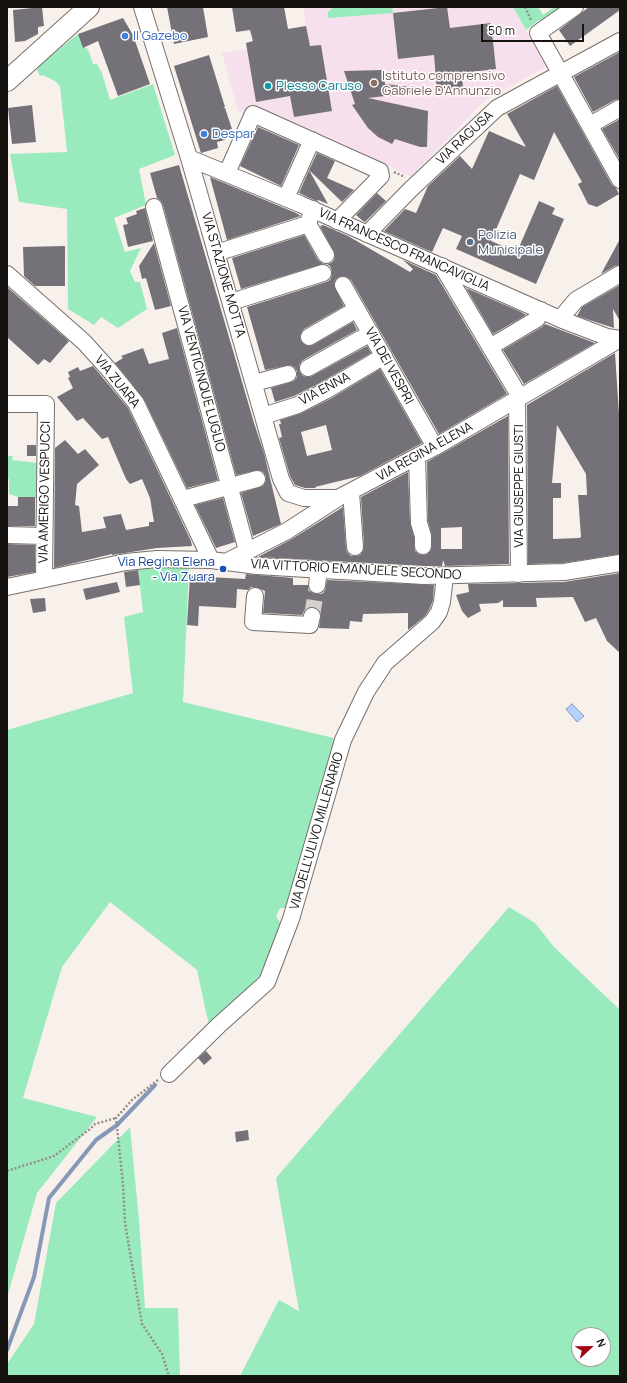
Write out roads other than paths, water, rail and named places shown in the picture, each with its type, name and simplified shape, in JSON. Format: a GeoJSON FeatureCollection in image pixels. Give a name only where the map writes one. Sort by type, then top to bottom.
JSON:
{"type":"FeatureCollection","features":[{"type":"Feature","properties":{"kind":"main road"},"geometry":{"type":"LineString","coordinates":[[7,81],[89,7]]}},
{"type":"Feature","properties":{"kind":"street","name":"VIA STAZIONE MOTTA"},"geometry":{"type":"LineString","coordinates":[[142,7],[189,158],[281,479],[288,493],[304,498],[345,495]]}},
{"type":"Feature","properties":{"kind":"street"},"geometry":{"type":"LineString","coordinates":[[575,7],[538,33],[620,180]]}},
{"type":"Feature","properties":{"kind":"street","name":"VIA RAGUSA"},"geometry":{"type":"LineString","coordinates":[[367,234],[418,182],[497,108],[620,40]]}},
{"type":"Feature","properties":{"kind":"street"},"geometry":{"type":"LineString","coordinates":[[590,124],[620,108]]}},
{"type":"Feature","properties":{"kind":"street"},"geometry":{"type":"LineString","coordinates":[[227,173],[253,114],[380,171],[381,176],[336,221]]}},
{"type":"Feature","properties":{"kind":"street"},"geometry":{"type":"LineString","coordinates":[[286,198],[312,140]]}},
{"type":"Feature","properties":{"kind":"street","name":"VIA FRANCESCO FRANCAVIGLIA"},"geometry":{"type":"LineString","coordinates":[[189,158],[286,198],[310,217],[336,221],[442,266],[560,319],[607,337],[620,339]]}},
{"type":"Feature","properties":{"kind":"street","name":"VIA VENTICINQUE LUGLIO"},"geometry":{"type":"LineString","coordinates":[[154,207],[247,551]]}},
{"type":"Feature","properties":{"kind":"street"},"geometry":{"type":"LineString","coordinates":[[216,253],[310,217],[326,255]]}},
{"type":"Feature","properties":{"kind":"street"},"geometry":{"type":"LineString","coordinates":[[442,266],[519,398]]}},
{"type":"Feature","properties":{"kind":"street"},"geometry":{"type":"LineString","coordinates":[[231,302],[323,273]]}},
{"type":"Feature","properties":{"kind":"street","name":"VIA ZUARA"},"geometry":{"type":"LineString","coordinates":[[7,274],[84,342],[136,403],[211,560]]}},
{"type":"Feature","properties":{"kind":"street"},"geometry":{"type":"LineString","coordinates":[[560,319],[576,300],[620,274]]}},
{"type":"Feature","properties":{"kind":"street","name":"VIA DEI VESPRI"},"geometry":{"type":"LineString","coordinates":[[343,285],[435,448]]}},
{"type":"Feature","properties":{"kind":"street"},"geometry":{"type":"LineString","coordinates":[[309,337],[357,309]]}},
{"type":"Feature","properties":{"kind":"street"},"geometry":{"type":"LineString","coordinates":[[490,347],[536,319],[541,310]]}},
{"type":"Feature","properties":{"kind":"street"},"geometry":{"type":"LineString","coordinates":[[308,368],[371,333]]}},
{"type":"Feature","properties":{"kind":"street","name":"VIA REGINA ELENA"},"geometry":{"type":"LineString","coordinates":[[228,561],[287,531],[345,495],[435,448],[620,339]]}},
{"type":"Feature","properties":{"kind":"street","name":"VIA ENNA"},"geometry":{"type":"LineString","coordinates":[[263,416],[298,405],[325,391],[384,356]]}},
{"type":"Feature","properties":{"kind":"street"},"geometry":{"type":"LineString","coordinates":[[254,383],[288,374]]}},
{"type":"Feature","properties":{"kind":"street","name":"VIA GIUSEPPE GIUSTI"},"geometry":{"type":"LineString","coordinates":[[519,398],[519,574]]}},
{"type":"Feature","properties":{"kind":"street","name":"VIA AMERIGO VESPUCCI"},"geometry":{"type":"LineString","coordinates":[[7,404],[46,404],[44,579]]}},
{"type":"Feature","properties":{"kind":"street"},"geometry":{"type":"LineString","coordinates":[[417,457],[419,523],[423,536],[423,546]]}},
{"type":"Feature","properties":{"kind":"street"},"geometry":{"type":"LineString","coordinates":[[182,499],[257,479]]}},
{"type":"Feature","properties":{"kind":"street"},"geometry":{"type":"LineString","coordinates":[[345,495],[355,547]]}},
{"type":"Feature","properties":{"kind":"street"},"geometry":{"type":"LineString","coordinates":[[7,535],[44,536]]}},
{"type":"Feature","properties":{"kind":"street","name":"VIA VITTORIO EMANUELE SECONDO"},"geometry":{"type":"LineString","coordinates":[[7,587],[126,562],[157,559],[228,561],[257,566],[445,576],[564,572],[620,563]]}},
{"type":"Feature","properties":{"kind":"street"},"geometry":{"type":"LineString","coordinates":[[317,586],[319,569]]}},
{"type":"Feature","properties":{"kind":"street","name":"VIA DELL'ULIVO MILLENARIO"},"geometry":{"type":"LineString","coordinates":[[168,1074],[267,982],[291,919],[343,740],[366,692],[385,663],[432,622],[442,602],[445,576]]}},
{"type":"Feature","properties":{"kind":"street"},"geometry":{"type":"LineString","coordinates":[[255,596],[253,622],[310,625],[312,616]]}},
{"type":"Feature","properties":{"kind":"water"},"geometry":{"type":"Polygon","coordinates":[[[572,704],[584,716],[577,722],[566,709],[572,704]]]}},
{"type":"Feature","properties":{"kind":"waterway"},"geometry":{"type":"LineString","coordinates":[[7,1350],[34,1277],[49,1198],[96,1140],[117,1125],[155,1085]]}},
{"type":"Feature","properties":{"kind":"tunnel"},"geometry":{"type":"LineString","coordinates":[[312,616],[317,585]]}},
{"type":"Feature","properties":{"kind":"place","name":"Il Gazebo"},"geometry":{"type":"Point","coordinates":[125,36]}},
{"type":"Feature","properties":{"kind":"place","name":"Istituto comprensivo Gabriele D'Annunzio"},"geometry":{"type":"Point","coordinates":[374,83]}},
{"type":"Feature","properties":{"kind":"place","name":"Plesso Caruso"},"geometry":{"type":"Point","coordinates":[268,86]}},
{"type":"Feature","properties":{"kind":"place","name":"Despar"},"geometry":{"type":"Point","coordinates":[204,134]}},
{"type":"Feature","properties":{"kind":"place","name":"Polizia Municipale"},"geometry":{"type":"Point","coordinates":[470,242]}},
{"type":"Feature","properties":{"kind":"place","name":"Via Regina Elena - Via Zuara"},"geometry":{"type":"Point","coordinates":[223,569]}}]}
